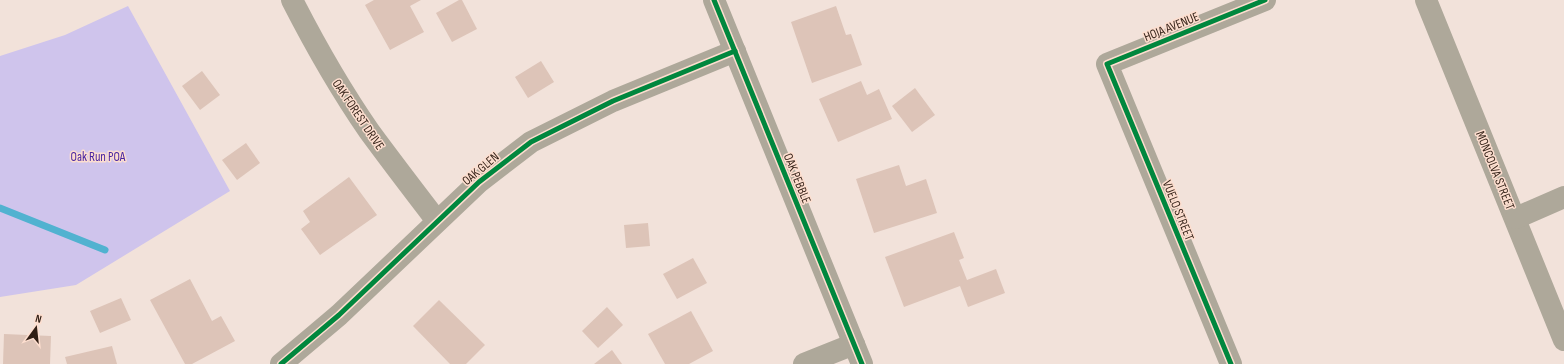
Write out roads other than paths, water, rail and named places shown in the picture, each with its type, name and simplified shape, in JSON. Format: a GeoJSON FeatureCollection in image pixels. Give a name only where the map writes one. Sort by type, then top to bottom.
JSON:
{"type":"FeatureCollection","features":[{"type":"Feature","properties":{"kind":"street","name":"OAK FOREST DRIVE"},"geometry":{"type":"LineString","coordinates":[[292,0],[350,102],[437,221]]}},
{"type":"Feature","properties":{"kind":"street","name":"OAK PEBBLE"},"geometry":{"type":"LineString","coordinates":[[714,0],[862,364]]}},
{"type":"Feature","properties":{"kind":"street","name":"HOJA AVENUE"},"geometry":{"type":"LineString","coordinates":[[1108,64],[1265,0]]}},
{"type":"Feature","properties":{"kind":"street","name":"MONCOLVA STREET"},"geometry":{"type":"LineString","coordinates":[[1426,0],[1516,218],[1564,340]]}},
{"type":"Feature","properties":{"kind":"street","name":"OAK GLEN"},"geometry":{"type":"LineString","coordinates":[[281,364],[339,315],[437,221],[501,164],[537,138],[613,101],[735,52]]}},
{"type":"Feature","properties":{"kind":"street","name":"VUELO STREET"},"geometry":{"type":"LineString","coordinates":[[1108,64],[1231,364]]}},
{"type":"Feature","properties":{"kind":"street"},"geometry":{"type":"LineString","coordinates":[[1516,218],[1564,197]]}},
{"type":"Feature","properties":{"kind":"street"},"geometry":{"type":"LineString","coordinates":[[804,364],[854,344]]}},
{"type":"Feature","properties":{"kind":"waterway"},"geometry":{"type":"LineString","coordinates":[[0,208],[105,250]]}},
{"type":"Feature","properties":{"kind":"park label","name":"Oak Run POA"},"geometry":{"type":"Point","coordinates":[98,156]}}]}
